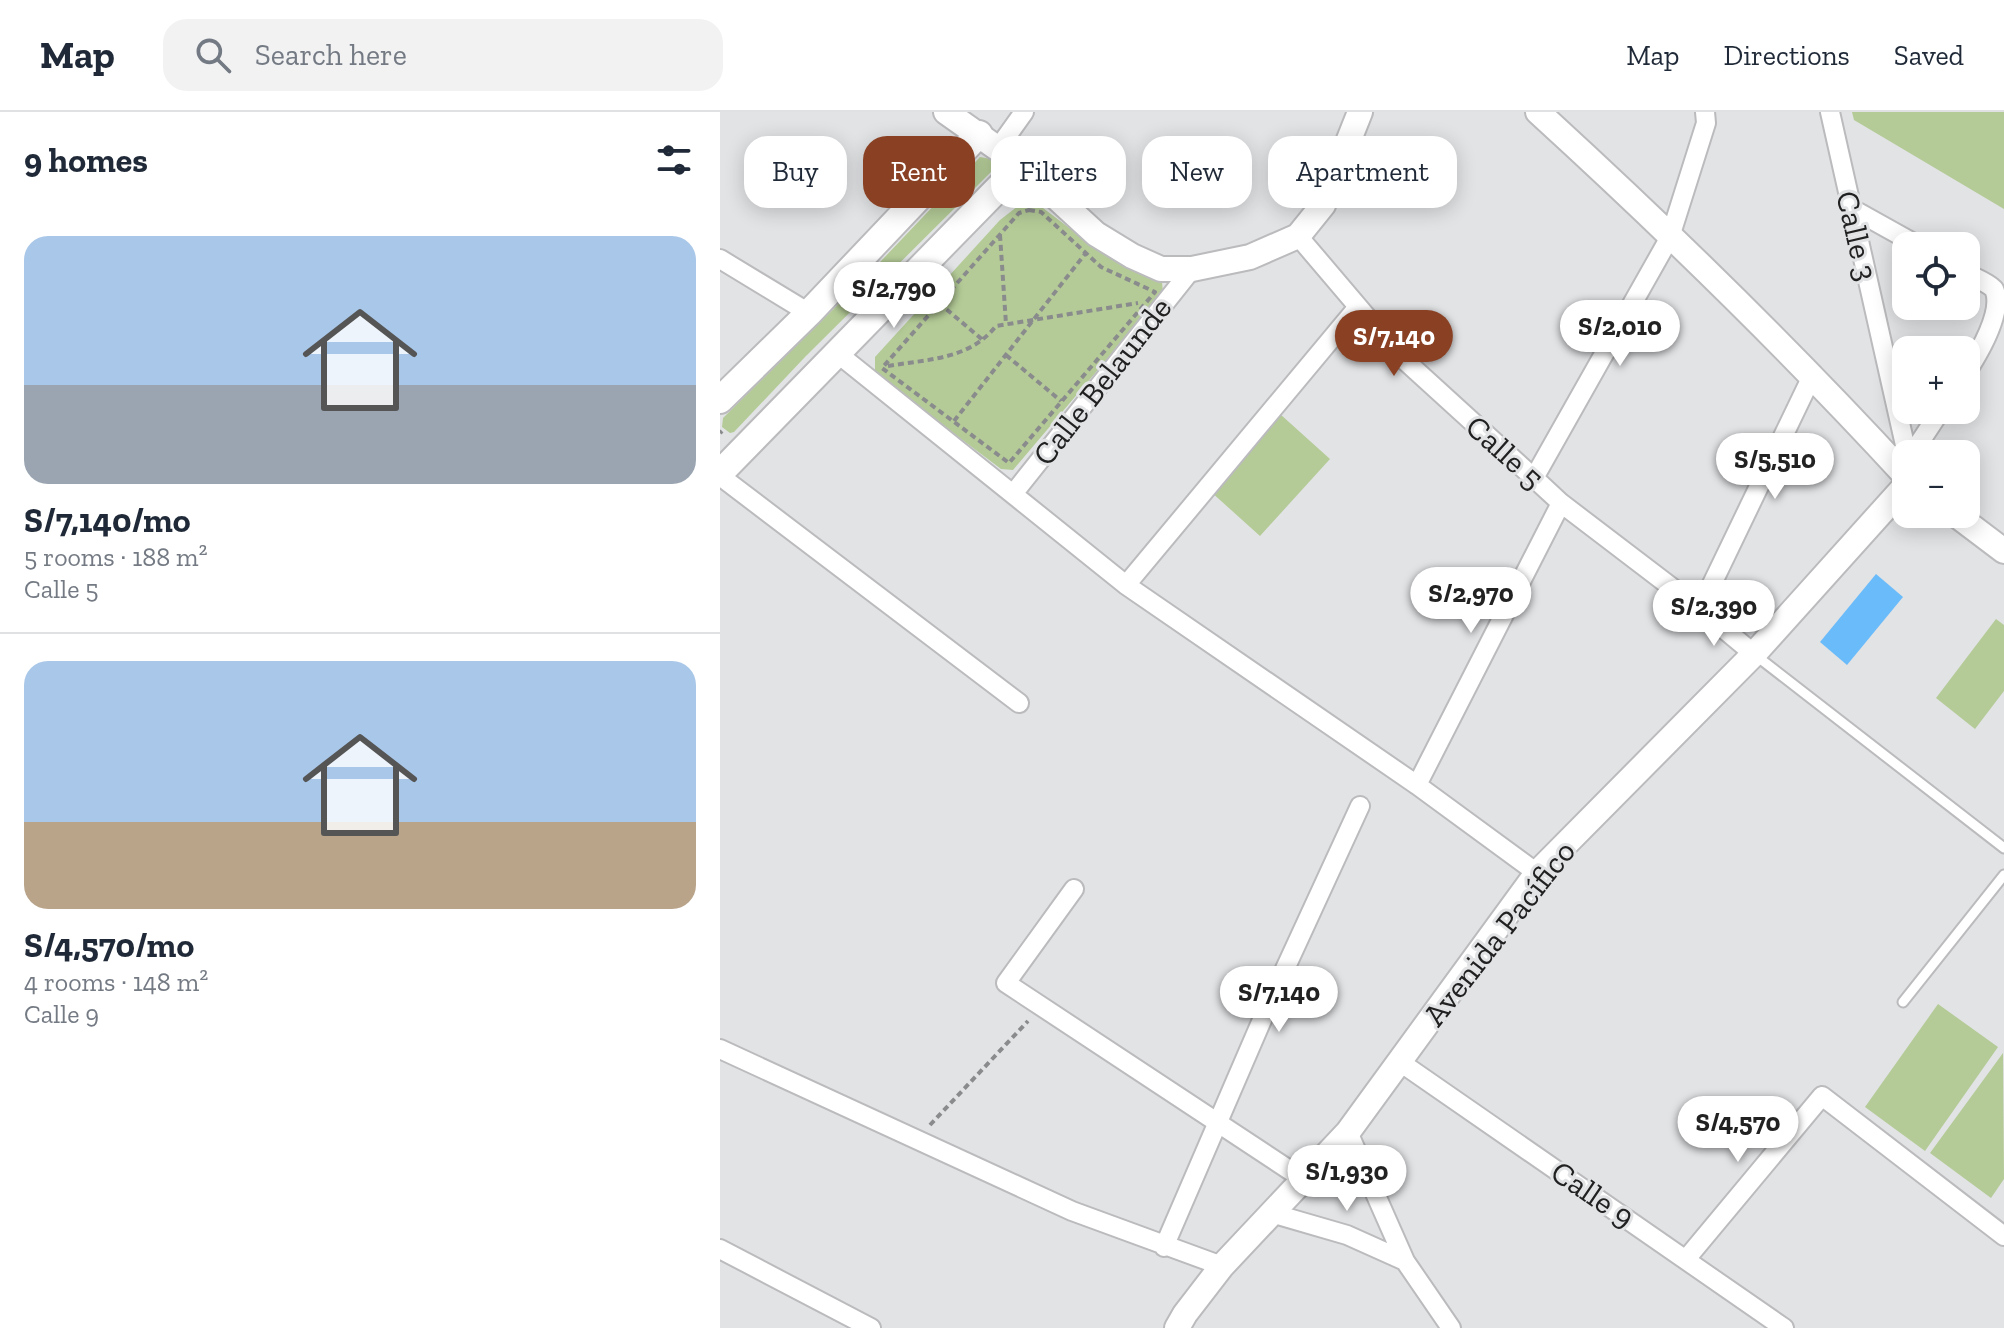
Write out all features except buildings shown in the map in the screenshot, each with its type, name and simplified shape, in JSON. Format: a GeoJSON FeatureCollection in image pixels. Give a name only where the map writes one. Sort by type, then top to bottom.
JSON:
{"type":"FeatureCollection","features":[{"type":"Feature","properties":{"kind":"main road"},"geometry":{"type":"LineString","coordinates":[[720,400],[989,140]]}},
{"type":"Feature","properties":{"kind":"main road"},"geometry":{"type":"LineString","coordinates":[[723,467],[991,196]]}},
{"type":"Feature","properties":{"kind":"street"},"geometry":{"type":"LineString","coordinates":[[946,112],[989,140],[1024,112]]}},
{"type":"Feature","properties":{"kind":"street"},"geometry":{"type":"LineString","coordinates":[[1068,208],[1096,234],[1161,269],[1192,269],[1250,257],[1298,236],[1323,205],[1360,112]]}},
{"type":"Feature","properties":{"kind":"street"},"geometry":{"type":"LineString","coordinates":[[1538,112],[1635,200],[1813,374],[1892,461]]}},
{"type":"Feature","properties":{"kind":"street"},"geometry":{"type":"LineString","coordinates":[[1534,478],[1670,237],[1706,123],[1705,112]]}},
{"type":"Feature","properties":{"kind":"street","name":"Calle 3"},"geometry":{"type":"LineString","coordinates":[[1830,112],[1849,207],[1907,440]]}},
{"type":"Feature","properties":{"kind":"street"},"geometry":{"type":"LineString","coordinates":[[1849,207],[1894,232]]}},
{"type":"Feature","properties":{"kind":"street","name":"Calle 5"},"geometry":{"type":"LineString","coordinates":[[1298,236],[1400,356],[1561,503],[1754,654]]}},
{"type":"Feature","properties":{"kind":"street"},"geometry":{"type":"LineString","coordinates":[[720,259],[809,313]]}},
{"type":"Feature","properties":{"kind":"street","name":"Calle Belaunde"},"geometry":{"type":"LineString","coordinates":[[1013,494],[1192,269]]}},
{"type":"Feature","properties":{"kind":"street"},"geometry":{"type":"LineString","coordinates":[[1980,281],[1996,290],[2003,304],[2002,319],[1980,352]]}},
{"type":"Feature","properties":{"kind":"street"},"geometry":{"type":"LineString","coordinates":[[1126,585],[1357,308]]}},
{"type":"Feature","properties":{"kind":"street"},"geometry":{"type":"LineString","coordinates":[[837,353],[1126,585],[1417,785],[1537,873]]}},
{"type":"Feature","properties":{"kind":"street"},"geometry":{"type":"LineString","coordinates":[[1700,609],[1813,374]]}},
{"type":"Feature","properties":{"kind":"street"},"geometry":{"type":"LineString","coordinates":[[723,467],[1019,703]]}},
{"type":"Feature","properties":{"kind":"street","name":"Avenida Pacífico"},"geometry":{"type":"LineString","coordinates":[[1177,1328],[1222,1266],[1348,1132],[1537,873],[1754,654],[1892,501]]}},
{"type":"Feature","properties":{"kind":"street"},"geometry":{"type":"LineString","coordinates":[[1417,785],[1561,503]]}},
{"type":"Feature","properties":{"kind":"street"},"geometry":{"type":"LineString","coordinates":[[1974,528],[2004,551]]}},
{"type":"Feature","properties":{"kind":"street"},"geometry":{"type":"LineString","coordinates":[[1164,1247],[1360,806]]}},
{"type":"Feature","properties":{"kind":"street"},"geometry":{"type":"LineString","coordinates":[[1074,889],[1006,983],[1303,1179]]}},
{"type":"Feature","properties":{"kind":"street"},"geometry":{"type":"LineString","coordinates":[[720,1049],[1072,1211],[1222,1266]]}},
{"type":"Feature","properties":{"kind":"street","name":"Calle 9"},"geometry":{"type":"LineString","coordinates":[[1400,1062],[1784,1328]]}},
{"type":"Feature","properties":{"kind":"street"},"geometry":{"type":"LineString","coordinates":[[1687,1258],[1822,1096],[2004,1236]]}},
{"type":"Feature","properties":{"kind":"street"},"geometry":{"type":"LineString","coordinates":[[1348,1132],[1405,1261],[1451,1328]]}},
{"type":"Feature","properties":{"kind":"street"},"geometry":{"type":"LineString","coordinates":[[1271,1213],[1347,1235],[1405,1261]]}},
{"type":"Feature","properties":{"kind":"street"},"geometry":{"type":"LineString","coordinates":[[720,1249],[871,1328]]}},
{"type":"Feature","properties":{"kind":"lane"},"geometry":{"type":"LineString","coordinates":[[1754,654],[2004,848]]}},
{"type":"Feature","properties":{"kind":"lane"},"geometry":{"type":"LineString","coordinates":[[1903,1002],[2004,875]]}},
{"type":"Feature","properties":{"kind":"path"},"geometry":{"type":"LineString","coordinates":[[1029,210],[1041,212],[1085,254],[1121,278],[1155,292],[1009,463],[882,368],[1019,213],[1029,210]]}},
{"type":"Feature","properties":{"kind":"path"},"geometry":{"type":"LineString","coordinates":[[1000,235],[1006,324]]}},
{"type":"Feature","properties":{"kind":"path"},"geometry":{"type":"LineString","coordinates":[[954,421],[1085,254]]}},
{"type":"Feature","properties":{"kind":"path"},"geometry":{"type":"LineString","coordinates":[[882,368],[957,354],[984,341],[996,326],[1147,301]]}},
{"type":"Feature","properties":{"kind":"path"},"geometry":{"type":"LineString","coordinates":[[939,303],[984,341]]}},
{"type":"Feature","properties":{"kind":"path"},"geometry":{"type":"LineString","coordinates":[[1006,355],[1061,401]]}},
{"type":"Feature","properties":{"kind":"path"},"geometry":{"type":"LineString","coordinates":[[917,1138],[1041,1008]]}},
{"type":"Feature","properties":{"kind":"green space"},"geometry":{"type":"Polygon","coordinates":[[[1852,112],[2004,112],[2004,209],[1854,120],[1852,112]]]}},
{"type":"Feature","properties":{"kind":"green space"},"geometry":{"type":"Polygon","coordinates":[[[980,157],[991,159],[991,172],[975,188],[975,162],[980,157]]]}},
{"type":"Feature","properties":{"kind":"green space"},"geometry":{"type":"Polygon","coordinates":[[[931,208],[955,208],[734,432],[730,433],[722,427],[723,418],[931,208]]]}},
{"type":"Feature","properties":{"kind":"green space"},"geometry":{"type":"Polygon","coordinates":[[[1015,208],[1043,208],[1093,246],[1162,282],[1163,293],[1013,470],[1001,469],[875,374],[875,357],[1000,220],[1015,208]]]}},
{"type":"Feature","properties":{"kind":"green space"},"geometry":{"type":"Polygon","coordinates":[[[1280,414],[1330,459],[1260,536],[1210,491],[1280,414]]]}},
{"type":"Feature","properties":{"kind":"green space"},"geometry":{"type":"Polygon","coordinates":[[[1996,619],[2004,625],[2004,691],[1975,729],[1936,698],[1996,619]]]}},
{"type":"Feature","properties":{"kind":"green space"},"geometry":{"type":"Polygon","coordinates":[[[1938,1004],[1998,1047],[1925,1151],[1865,1107],[1938,1004]]]}},
{"type":"Feature","properties":{"kind":"green space"},"geometry":{"type":"Polygon","coordinates":[[[2003,1053],[2004,1179],[1991,1198],[1930,1153],[2003,1053]]]}},
{"type":"Feature","properties":{"kind":"water"},"geometry":{"type":"Polygon","coordinates":[[[1876,574],[1903,597],[1847,665],[1820,642],[1876,574]]]}}]}
